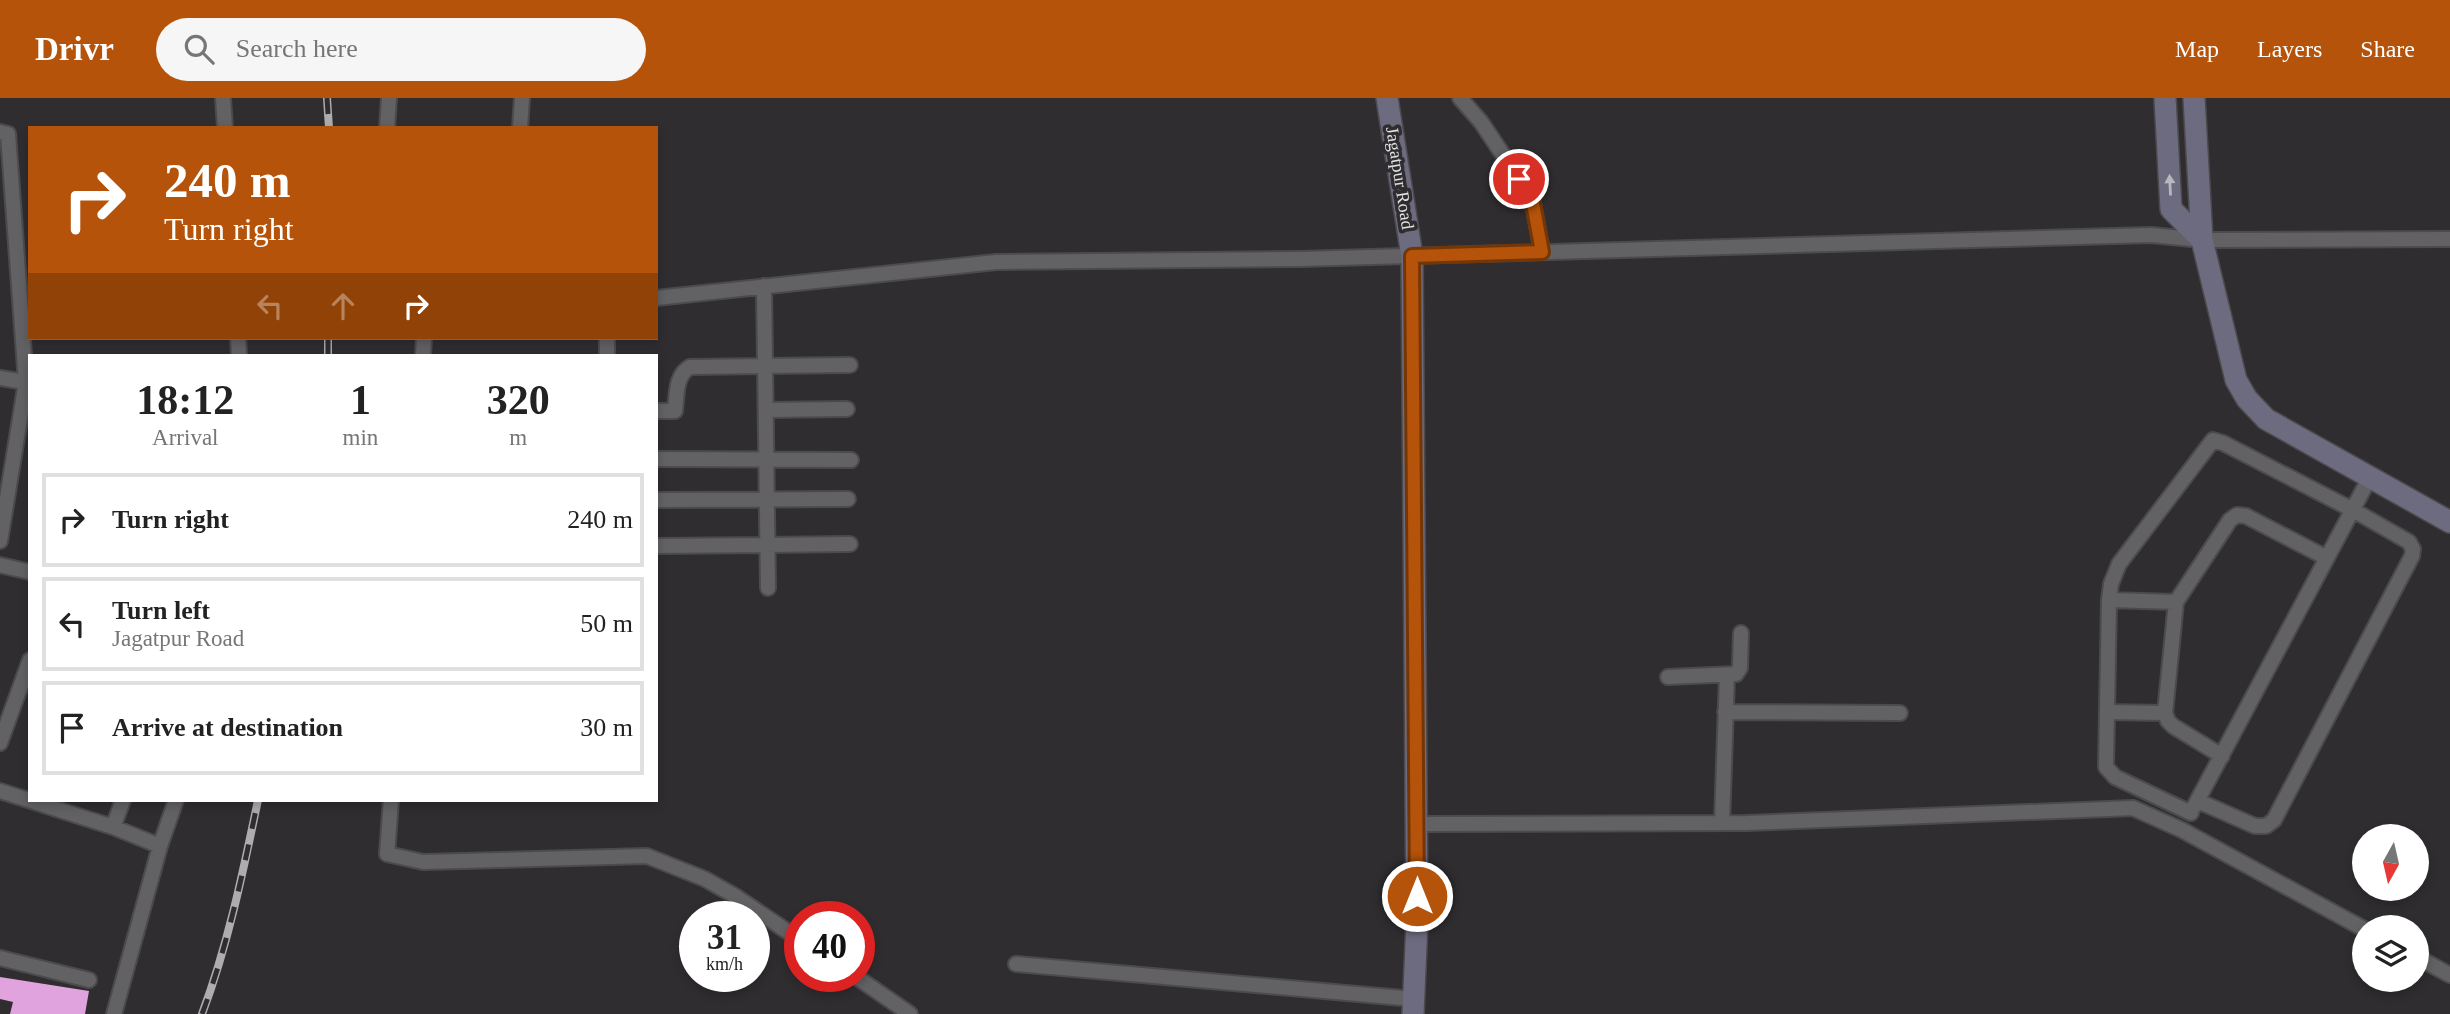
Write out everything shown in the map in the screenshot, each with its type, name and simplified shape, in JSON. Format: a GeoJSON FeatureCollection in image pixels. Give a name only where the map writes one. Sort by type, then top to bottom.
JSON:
{"type":"FeatureCollection","features":[{"type":"Feature","properties":{"kind":"street"},"geometry":{"type":"LineString","coordinates":[[223,98],[225,126]]}},
{"type":"Feature","properties":{"kind":"street"},"geometry":{"type":"LineString","coordinates":[[387,126],[389,98]]}},
{"type":"Feature","properties":{"kind":"street"},"geometry":{"type":"LineString","coordinates":[[520,126],[522,98]]}},
{"type":"Feature","properties":{"kind":"street","name":"Jagatpur Road"},"geometry":{"type":"LineString","coordinates":[[1387,98],[1412,256],[1417,824],[1417,920],[1413,1006]]}},
{"type":"Feature","properties":{"kind":"street"},"geometry":{"type":"LineString","coordinates":[[1460,98],[1481,122],[1532,198],[1542,252]]}},
{"type":"Feature","properties":{"kind":"street"},"geometry":{"type":"LineString","coordinates":[[2165,98],[2171,209],[2202,240]]}},
{"type":"Feature","properties":{"kind":"street"},"geometry":{"type":"LineString","coordinates":[[2194,98],[2202,240],[2236,380],[2247,400],[2266,419],[2450,522]]}},
{"type":"Feature","properties":{"kind":"street"},"geometry":{"type":"LineString","coordinates":[[0,132],[8,134],[28,382],[0,541]]}},
{"type":"Feature","properties":{"kind":"street"},"geometry":{"type":"LineString","coordinates":[[658,298],[996,262],[1300,260],[2151,235],[2202,240],[2450,239]]}},
{"type":"Feature","properties":{"kind":"street"},"geometry":{"type":"LineString","coordinates":[[764,286],[768,588]]}},
{"type":"Feature","properties":{"kind":"street"},"geometry":{"type":"LineString","coordinates":[[658,411],[675,411],[682,371],[690,367],[850,365]]}},
{"type":"Feature","properties":{"kind":"street"},"geometry":{"type":"LineString","coordinates":[[0,378],[28,382]]}},
{"type":"Feature","properties":{"kind":"street"},"geometry":{"type":"LineString","coordinates":[[766,411],[847,409]]}},
{"type":"Feature","properties":{"kind":"street"},"geometry":{"type":"LineString","coordinates":[[2213,440],[2353,509],[2409,542],[2413,549],[2412,556],[2274,820],[2266,826],[2255,827],[2194,807],[2109,773],[2106,767],[2111,584],[2119,564],[2213,440]]}},
{"type":"Feature","properties":{"kind":"street"},"geometry":{"type":"LineString","coordinates":[[658,459],[851,460]]}},
{"type":"Feature","properties":{"kind":"street"},"geometry":{"type":"LineString","coordinates":[[2182,830],[2369,479]]}},
{"type":"Feature","properties":{"kind":"street"},"geometry":{"type":"LineString","coordinates":[[658,500],[848,499]]}},
{"type":"Feature","properties":{"kind":"street"},"geometry":{"type":"LineString","coordinates":[[2221,756],[2174,726],[2165,713],[2176,602],[2230,520],[2237,515],[2246,516],[2327,558]]}},
{"type":"Feature","properties":{"kind":"street"},"geometry":{"type":"LineString","coordinates":[[658,545],[850,544]]}},
{"type":"Feature","properties":{"kind":"street"},"geometry":{"type":"LineString","coordinates":[[0,565],[28,572]]}},
{"type":"Feature","properties":{"kind":"street"},"geometry":{"type":"LineString","coordinates":[[2109,600],[2176,602]]}},
{"type":"Feature","properties":{"kind":"street"},"geometry":{"type":"LineString","coordinates":[[1668,677],[1736,674],[1740,668],[1741,633]]}},
{"type":"Feature","properties":{"kind":"street"},"geometry":{"type":"LineString","coordinates":[[0,743],[28,666]]}},
{"type":"Feature","properties":{"kind":"street"},"geometry":{"type":"LineString","coordinates":[[1722,823],[1727,675]]}},
{"type":"Feature","properties":{"kind":"street"},"geometry":{"type":"LineString","coordinates":[[1725,712],[1900,713]]}},
{"type":"Feature","properties":{"kind":"street"},"geometry":{"type":"LineString","coordinates":[[2107,712],[2165,713]]}},
{"type":"Feature","properties":{"kind":"street"},"geometry":{"type":"LineString","coordinates":[[0,791],[28,800]]}},
{"type":"Feature","properties":{"kind":"street"},"geometry":{"type":"LineString","coordinates":[[35,802],[113,827],[160,846]]}},
{"type":"Feature","properties":{"kind":"street"},"geometry":{"type":"LineString","coordinates":[[113,827],[122,802]]}},
{"type":"Feature","properties":{"kind":"street"},"geometry":{"type":"LineString","coordinates":[[114,1014],[160,846],[175,802]]}},
{"type":"Feature","properties":{"kind":"street"},"geometry":{"type":"LineString","coordinates":[[391,802],[387,854],[423,862],[647,856],[705,879],[784,929]]}},
{"type":"Feature","properties":{"kind":"street"},"geometry":{"type":"LineString","coordinates":[[1417,824],[1722,823],[2133,808],[2182,830],[2352,922]]}},
{"type":"Feature","properties":{"kind":"street"},"geometry":{"type":"LineString","coordinates":[[0,958],[89,980]]}},
{"type":"Feature","properties":{"kind":"street"},"geometry":{"type":"LineString","coordinates":[[1016,964],[1413,1006]]}},
{"type":"Feature","properties":{"kind":"street"},"geometry":{"type":"LineString","coordinates":[[2429,964],[2450,975]]}},
{"type":"Feature","properties":{"kind":"street"},"geometry":{"type":"LineString","coordinates":[[875,990],[910,1014]]}},
{"type":"Feature","properties":{"kind":"building"},"geometry":{"type":"Polygon","coordinates":[[[0,977],[89,991],[85,1014],[10,1014],[13,1002],[0,999],[0,977]]]}},
{"type":"Feature","properties":{"kind":"railway"},"geometry":{"type":"LineString","coordinates":[[327,98],[329,126]]}},
{"type":"Feature","properties":{"kind":"railway"},"geometry":{"type":"LineString","coordinates":[[328,340],[328,354]]}},
{"type":"Feature","properties":{"kind":"railway"},"geometry":{"type":"LineString","coordinates":[[202,1014],[227,935],[258,802]]}},
{"type":"Feature","properties":{"kind":"route"},"geometry":{"type":"LineString","coordinates":[[1417,896],[1412,256],[1542,252],[1532,198],[1519,179]]}}]}
